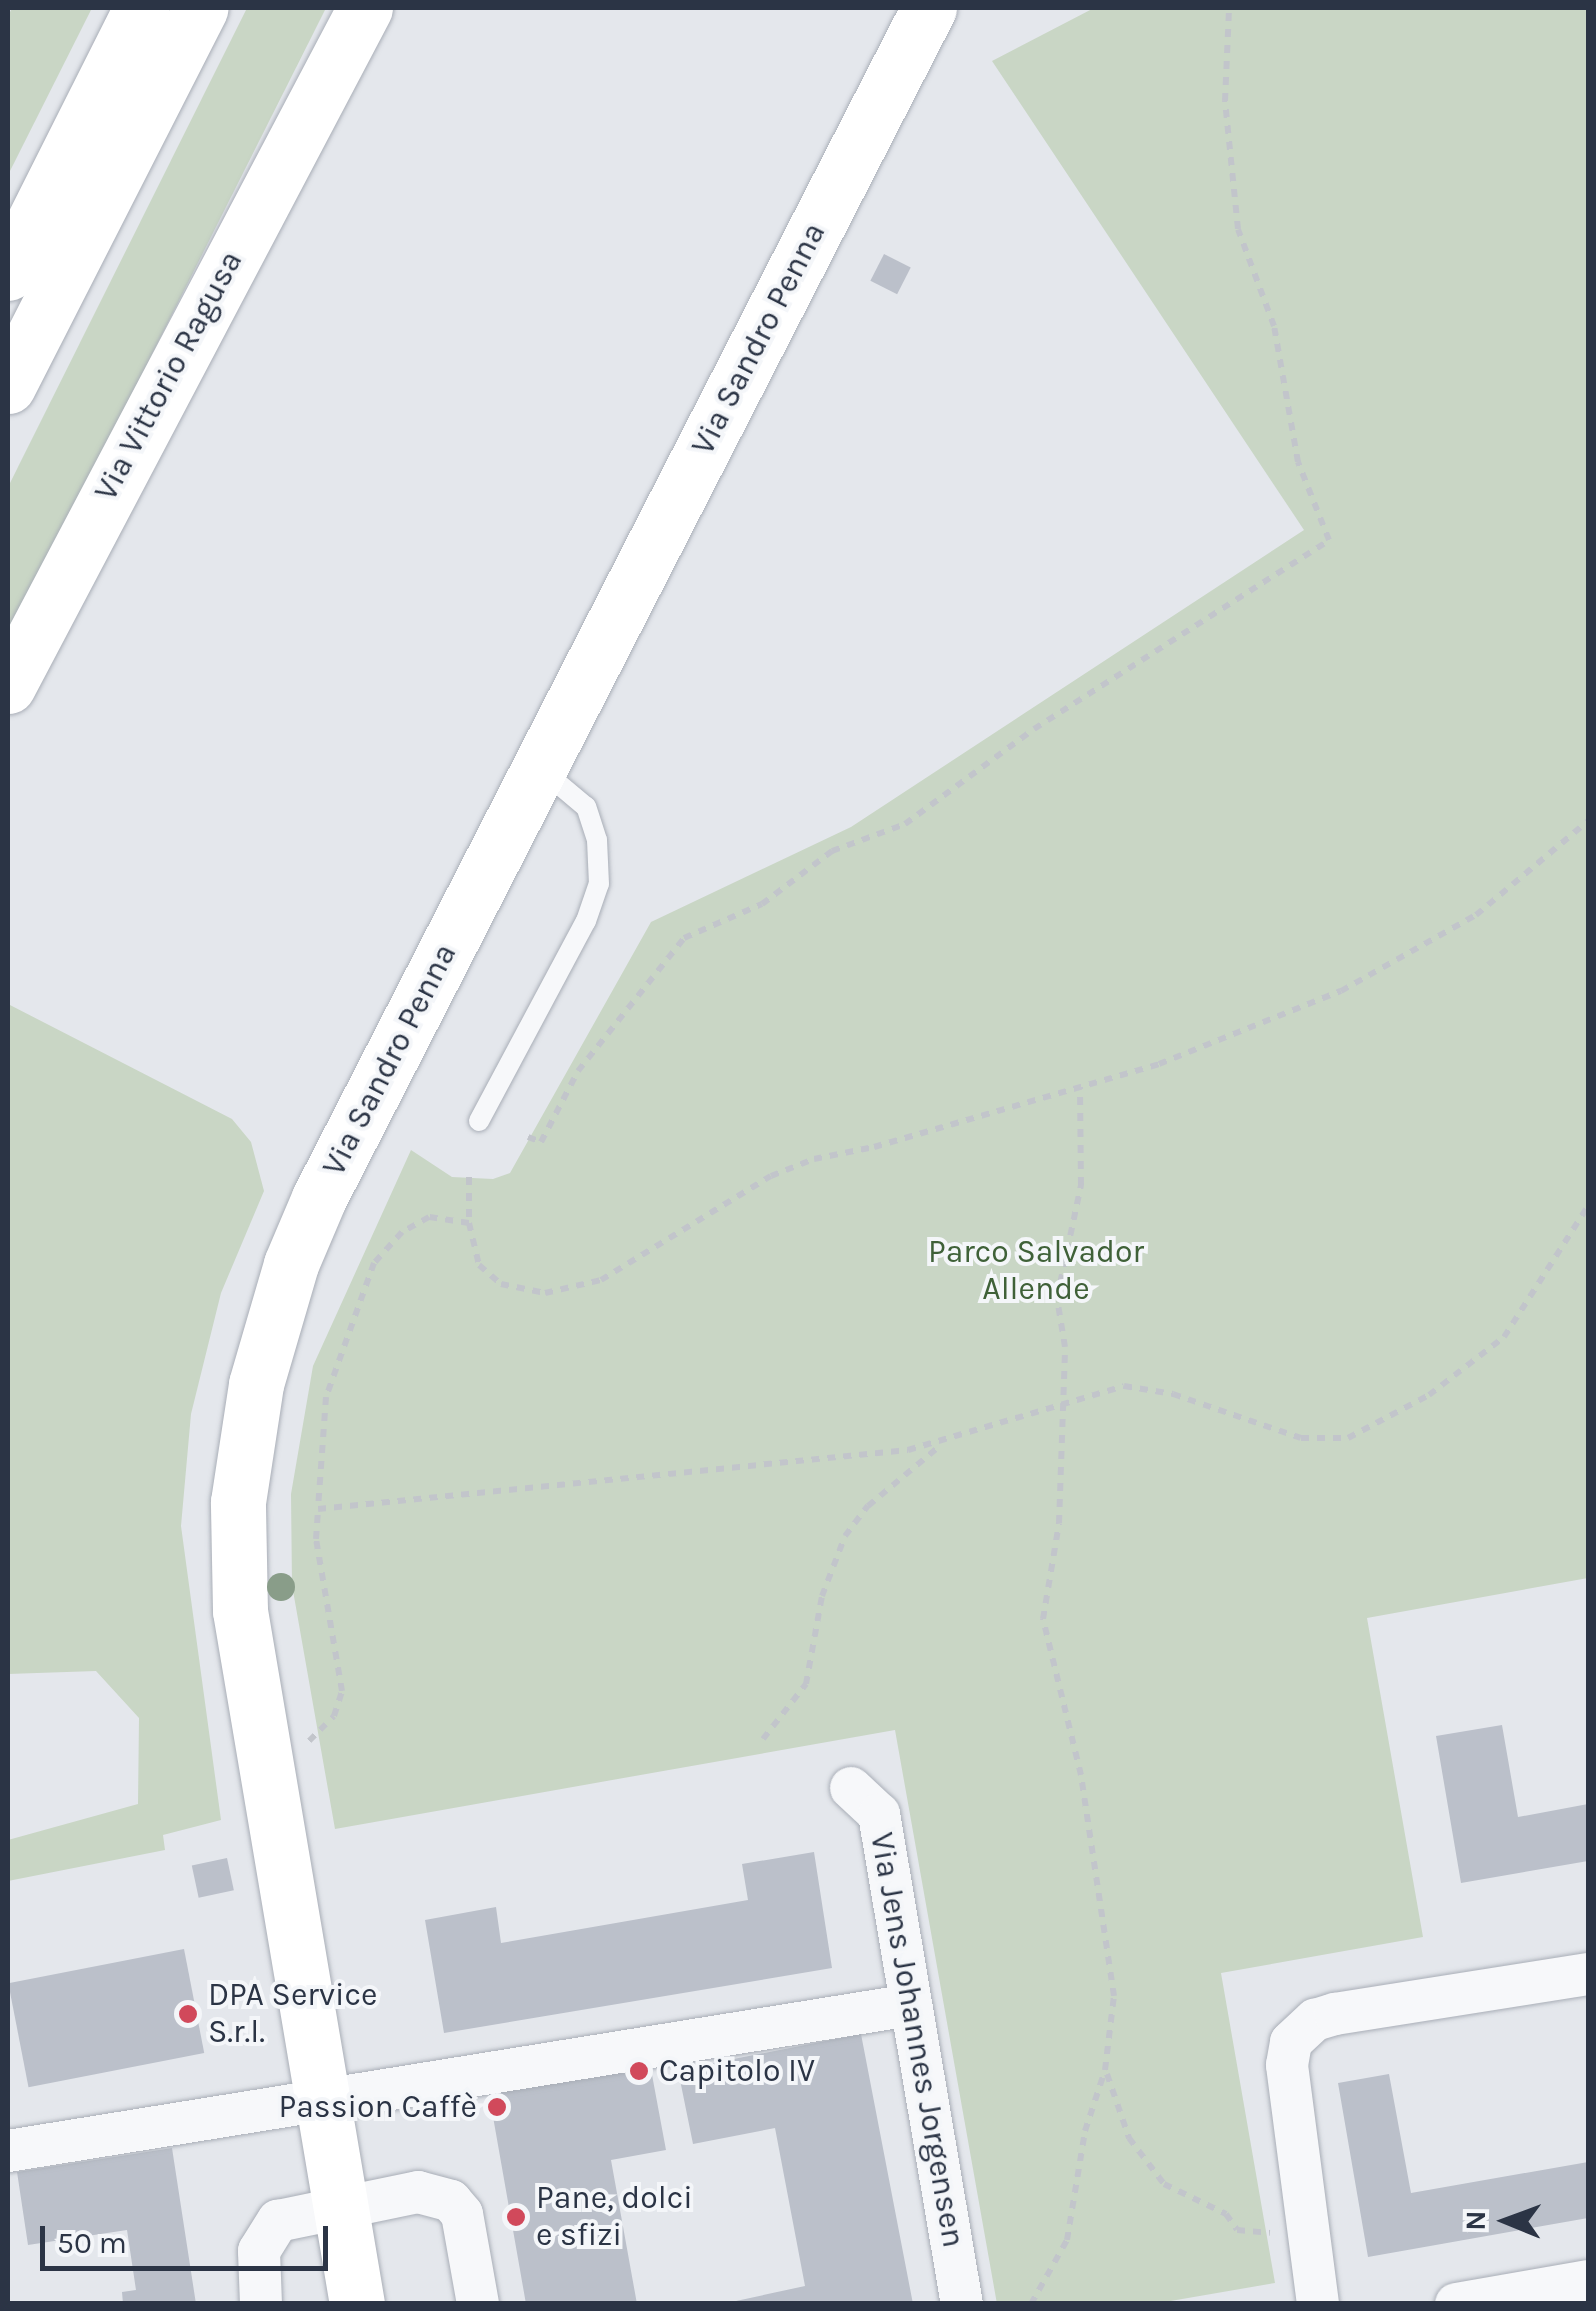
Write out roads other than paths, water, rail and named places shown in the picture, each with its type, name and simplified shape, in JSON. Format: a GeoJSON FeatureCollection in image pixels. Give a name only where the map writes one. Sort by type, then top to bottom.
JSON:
{"type":"FeatureCollection","features":[{"type":"Feature","properties":{"kind":"main road"},"geometry":{"type":"LineString","coordinates":[[8,273],[141,8]]}},
{"type":"Feature","properties":{"kind":"main road"},"geometry":{"type":"LineString","coordinates":[[8,386],[200,8]]}},
{"type":"Feature","properties":{"kind":"main road"},"geometry":{"type":"LineString","coordinates":[[335,68],[365,8]]}},
{"type":"Feature","properties":{"kind":"main road"},"geometry":{"type":"LineString","coordinates":[[335,68],[375,8]]}},
{"type":"Feature","properties":{"kind":"main road","name":"Via Sandro Penna"},"geometry":{"type":"LineString","coordinates":[[357,2304],[240,1610],[236,1541],[248,1426],[278,1304],[319,1198],[929,8]]}},
{"type":"Feature","properties":{"kind":"main road","name":"Via Vittorio Ragusa"},"geometry":{"type":"LineString","coordinates":[[8,686],[335,68]]}},
{"type":"Feature","properties":{"kind":"street","name":"Via Jens Johannes Jorgensen"},"geometry":{"type":"LineString","coordinates":[[851,1788],[879,1814],[962,2304]]}},
{"type":"Feature","properties":{"kind":"street"},"geometry":{"type":"LineString","coordinates":[[1325,2297],[1287,2065],[1300,2031],[1335,2014],[1588,1974]]}},
{"type":"Feature","properties":{"kind":"street"},"geometry":{"type":"LineString","coordinates":[[8,2151],[910,2004]]}},
{"type":"Feature","properties":{"kind":"street"},"geometry":{"type":"LineString","coordinates":[[261,2304],[257,2264],[268,2230],[285,2218],[418,2192],[451,2201],[468,2230],[478,2304]]}},
{"type":"Feature","properties":{"kind":"street"},"geometry":{"type":"LineString","coordinates":[[1456,2304],[1588,2281]]}},
{"type":"Feature","properties":{"kind":"lane"},"geometry":{"type":"LineString","coordinates":[[479,1122],[586,922],[599,884],[597,840],[586,807],[538,767]]}},
{"type":"Feature","properties":{"kind":"place","name":"DPA Service S.r.l."},"geometry":{"type":"Point","coordinates":[188,2014]}},
{"type":"Feature","properties":{"kind":"place","name":"Capitolo IV"},"geometry":{"type":"Point","coordinates":[639,2071]}},
{"type":"Feature","properties":{"kind":"place","name":"Passion Caffè"},"geometry":{"type":"Point","coordinates":[497,2107]}},
{"type":"Feature","properties":{"kind":"place","name":"Pane, dolci e sfizi"},"geometry":{"type":"Point","coordinates":[516,2217]}},
{"type":"Feature","properties":{"kind":"park label","name":"Parco Salvador Allende"},"geometry":{"type":"Point","coordinates":[1036,1272]}}]}
